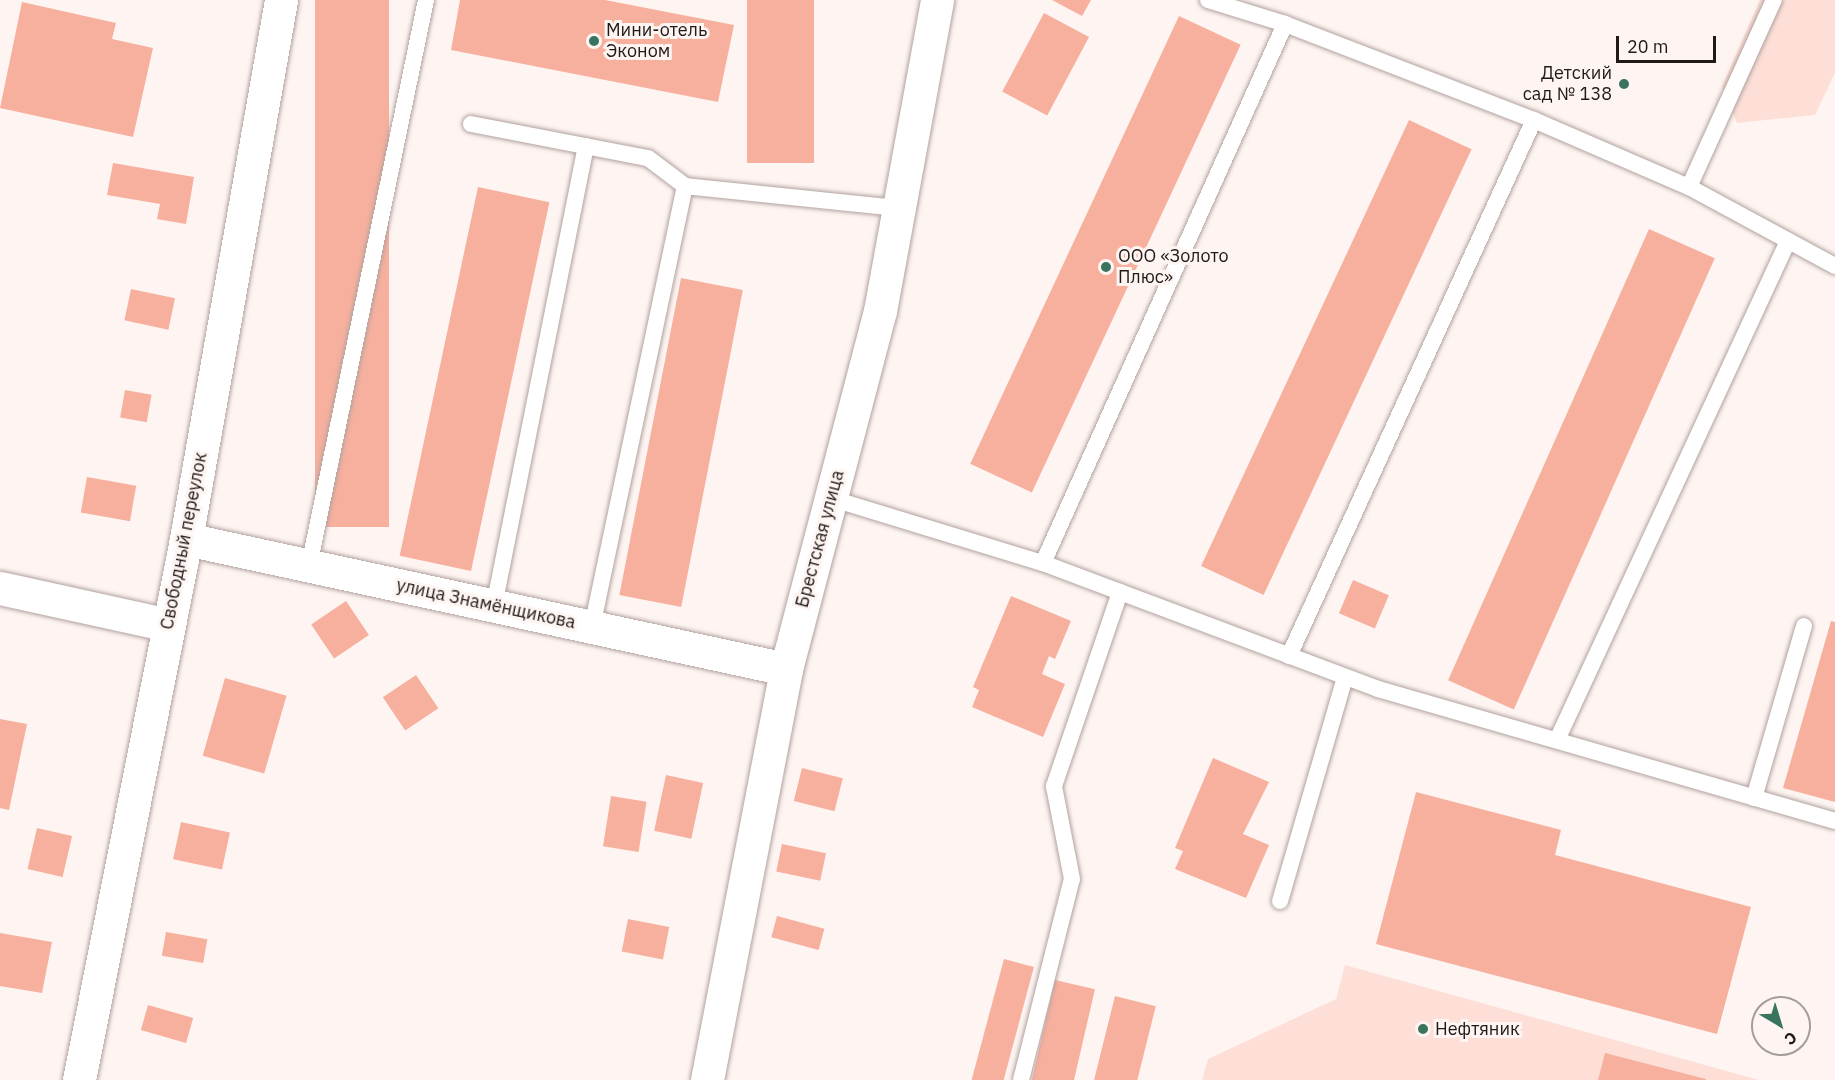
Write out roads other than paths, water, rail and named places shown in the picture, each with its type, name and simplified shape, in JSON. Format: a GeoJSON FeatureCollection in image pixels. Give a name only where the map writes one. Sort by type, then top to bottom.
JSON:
{"type":"FeatureCollection","features":[{"type":"Feature","properties":{"kind":"street","name":"Свободный переулок"},"geometry":{"type":"LineString","coordinates":[[79,1080],[186,539],[281,0]]}},
{"type":"Feature","properties":{"kind":"street","name":"Брестская улица"},"geometry":{"type":"LineString","coordinates":[[707,1080],[786,669],[880,311],[937,0]]}},
{"type":"Feature","properties":{"kind":"street","name":"улица Знамёнщикова"},"geometry":{"type":"LineString","coordinates":[[186,539],[786,669]]}},
{"type":"Feature","properties":{"kind":"street"},"geometry":{"type":"LineString","coordinates":[[0,588],[168,625]]}},
{"type":"Feature","properties":{"kind":"lane"},"geometry":{"type":"LineString","coordinates":[[309,566],[426,0]]}},
{"type":"Feature","properties":{"kind":"lane"},"geometry":{"type":"LineString","coordinates":[[1208,0],[1285,24],[1534,120],[1689,187],[1835,266]]}},
{"type":"Feature","properties":{"kind":"lane"},"geometry":{"type":"LineString","coordinates":[[1689,187],[1774,0]]}},
{"type":"Feature","properties":{"kind":"lane"},"geometry":{"type":"LineString","coordinates":[[1043,563],[1285,24]]}},
{"type":"Feature","properties":{"kind":"lane"},"geometry":{"type":"LineString","coordinates":[[1289,656],[1534,120]]}},
{"type":"Feature","properties":{"kind":"lane"},"geometry":{"type":"LineString","coordinates":[[471,124],[648,158],[685,186],[899,208]]}},
{"type":"Feature","properties":{"kind":"lane"},"geometry":{"type":"LineString","coordinates":[[494,606],[586,146]]}},
{"type":"Feature","properties":{"kind":"lane"},"geometry":{"type":"LineString","coordinates":[[592,627],[685,186]]}},
{"type":"Feature","properties":{"kind":"lane"},"geometry":{"type":"LineString","coordinates":[[1557,740],[1788,241]]}},
{"type":"Feature","properties":{"kind":"lane"},"geometry":{"type":"LineString","coordinates":[[830,498],[1043,563],[1345,677],[1835,821]]}},
{"type":"Feature","properties":{"kind":"lane"},"geometry":{"type":"LineString","coordinates":[[1021,1080],[1072,879],[1054,786],[1120,592]]}},
{"type":"Feature","properties":{"kind":"lane"},"geometry":{"type":"LineString","coordinates":[[1754,798],[1804,626]]}},
{"type":"Feature","properties":{"kind":"lane"},"geometry":{"type":"LineString","coordinates":[[1280,902],[1345,677]]}},
{"type":"Feature","properties":{"kind":"place","name":"Мини-отель Эконом"},"geometry":{"type":"Point","coordinates":[594,41]}},
{"type":"Feature","properties":{"kind":"place","name":"Детский сад № 138"},"geometry":{"type":"Point","coordinates":[1624,84]}},
{"type":"Feature","properties":{"kind":"place","name":"ООО «Золото Плюс»"},"geometry":{"type":"Point","coordinates":[1106,267]}},
{"type":"Feature","properties":{"kind":"place","name":"Нефтяник"},"geometry":{"type":"Point","coordinates":[1423,1029]}}]}
